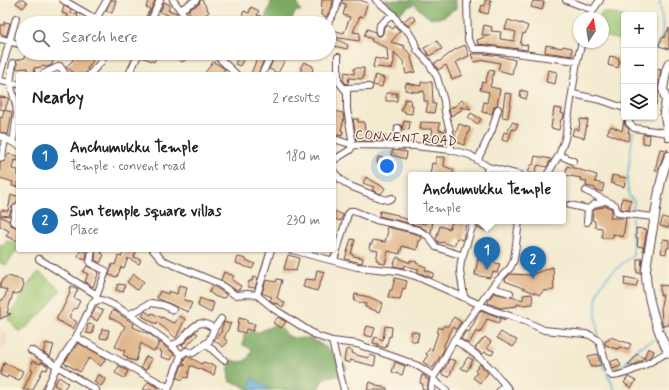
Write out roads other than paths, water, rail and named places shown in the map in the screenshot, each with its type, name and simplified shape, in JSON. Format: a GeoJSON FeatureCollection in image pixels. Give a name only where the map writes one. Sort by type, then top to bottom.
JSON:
{"type":"FeatureCollection","features":[{"type":"Feature","properties":{"kind":"main road"},"geometry":{"type":"LineString","coordinates":[[669,63],[666,71],[666,100],[664,112],[669,135]]}},
{"type":"Feature","properties":{"kind":"main road"},"geometry":{"type":"LineString","coordinates":[[668,352],[659,333],[653,312],[648,292],[646,271],[650,235],[659,189],[665,165],[669,156]]}},
{"type":"Feature","properties":{"kind":"street"},"geometry":{"type":"LineString","coordinates":[[63,0],[91,16]]}},
{"type":"Feature","properties":{"kind":"street"},"geometry":{"type":"LineString","coordinates":[[98,16],[107,0]]}},
{"type":"Feature","properties":{"kind":"street"},"geometry":{"type":"LineString","coordinates":[[153,16],[160,0]]}},
{"type":"Feature","properties":{"kind":"street"},"geometry":{"type":"LineString","coordinates":[[173,0],[185,16]]}},
{"type":"Feature","properties":{"kind":"street"},"geometry":{"type":"LineString","coordinates":[[180,10],[196,0]]}},
{"type":"Feature","properties":{"kind":"street"},"geometry":{"type":"LineString","coordinates":[[332,16],[336,9],[338,0]]}},
{"type":"Feature","properties":{"kind":"street"},"geometry":{"type":"LineString","coordinates":[[376,0],[393,14],[400,25],[408,31],[417,50],[428,62],[437,77],[444,101],[444,112],[450,131],[451,150]]}},
{"type":"Feature","properties":{"kind":"street"},"geometry":{"type":"LineString","coordinates":[[467,0],[468,40],[474,49],[577,61]]}},
{"type":"Feature","properties":{"kind":"street"},"geometry":{"type":"LineString","coordinates":[[566,0],[593,10],[600,0]]}},
{"type":"Feature","properties":{"kind":"street"},"geometry":{"type":"LineString","coordinates":[[379,32],[380,25],[393,14]]}},
{"type":"Feature","properties":{"kind":"street"},"geometry":{"type":"LineString","coordinates":[[0,75],[16,18]]}},
{"type":"Feature","properties":{"kind":"street"},"geometry":{"type":"LineString","coordinates":[[0,39],[16,44]]}},
{"type":"Feature","properties":{"kind":"street"},"geometry":{"type":"LineString","coordinates":[[549,172],[566,139],[577,61],[580,48]]}},
{"type":"Feature","properties":{"kind":"street"},"geometry":{"type":"LineString","coordinates":[[336,159],[350,150],[353,145],[346,91],[338,81],[338,57]]}},
{"type":"Feature","properties":{"kind":"street"},"geometry":{"type":"LineString","coordinates":[[92,72],[102,60]]}},
{"type":"Feature","properties":{"kind":"street"},"geometry":{"type":"LineString","coordinates":[[130,72],[136,60]]}},
{"type":"Feature","properties":{"kind":"street"},"geometry":{"type":"LineString","coordinates":[[219,60],[228,71]]}},
{"type":"Feature","properties":{"kind":"street"},"geometry":{"type":"LineString","coordinates":[[263,72],[269,60]]}},
{"type":"Feature","properties":{"kind":"street"},"geometry":{"type":"LineString","coordinates":[[13,63],[10,83],[15,93],[16,104]]}},
{"type":"Feature","properties":{"kind":"street"},"geometry":{"type":"LineString","coordinates":[[47,72],[60,66],[64,72]]}},
{"type":"Feature","properties":{"kind":"street"},"geometry":{"type":"LineString","coordinates":[[0,81],[16,84]]}},
{"type":"Feature","properties":{"kind":"street"},"geometry":{"type":"LineString","coordinates":[[346,91],[348,88],[369,87]]}},
{"type":"Feature","properties":{"kind":"street"},"geometry":{"type":"LineString","coordinates":[[573,94],[601,100],[621,107]]}},
{"type":"Feature","properties":{"kind":"street"},"geometry":{"type":"LineString","coordinates":[[478,159],[492,130],[498,109]]}},
{"type":"Feature","properties":{"kind":"street"},"geometry":{"type":"LineString","coordinates":[[629,120],[629,124],[634,128],[669,135]]}},
{"type":"Feature","properties":{"kind":"street"},"geometry":{"type":"LineString","coordinates":[[396,147],[398,128]]}},
{"type":"Feature","properties":{"kind":"street"},"geometry":{"type":"LineString","coordinates":[[2,158],[2,137],[16,144]]}},
{"type":"Feature","properties":{"kind":"street","name":"CONVENT ROAD"},"geometry":{"type":"LineString","coordinates":[[336,140],[353,145],[396,147],[415,146],[451,150],[470,155],[488,167]]}},
{"type":"Feature","properties":{"kind":"street"},"geometry":{"type":"LineString","coordinates":[[559,155],[572,161]]}},
{"type":"Feature","properties":{"kind":"street"},"geometry":{"type":"LineString","coordinates":[[487,172],[488,167],[508,172]]}},
{"type":"Feature","properties":{"kind":"street"},"geometry":{"type":"LineString","coordinates":[[336,175],[350,186],[380,198],[387,200],[392,198]]}},
{"type":"Feature","properties":{"kind":"street"},"geometry":{"type":"LineString","coordinates":[[586,192],[615,205],[618,213],[654,217]]}},
{"type":"Feature","properties":{"kind":"street"},"geometry":{"type":"LineString","coordinates":[[570,205],[588,209],[605,201]]}},
{"type":"Feature","properties":{"kind":"street"},"geometry":{"type":"LineString","coordinates":[[16,208],[13,221],[16,223]]}},
{"type":"Feature","properties":{"kind":"street"},"geometry":{"type":"LineString","coordinates":[[587,222],[588,209]]}},
{"type":"Feature","properties":{"kind":"street"},"geometry":{"type":"LineString","coordinates":[[334,260],[350,211],[354,211],[376,220],[418,230],[428,236],[436,247],[463,256]]}},
{"type":"Feature","properties":{"kind":"street"},"geometry":{"type":"LineString","coordinates":[[464,297],[460,271],[473,224]]}},
{"type":"Feature","properties":{"kind":"street"},"geometry":{"type":"LineString","coordinates":[[431,390],[434,378],[454,340],[492,287],[510,268],[514,260],[519,224]]}},
{"type":"Feature","properties":{"kind":"street"},"geometry":{"type":"LineString","coordinates":[[46,390],[57,366],[76,337],[97,295],[106,271],[90,263],[92,252]]}},
{"type":"Feature","properties":{"kind":"street"},"geometry":{"type":"LineString","coordinates":[[155,252],[162,260],[218,283],[235,295],[257,295],[274,309],[317,336],[332,341],[357,344],[418,366],[434,378],[446,390]]}},
{"type":"Feature","properties":{"kind":"street"},"geometry":{"type":"LineString","coordinates":[[257,295],[269,252]]}},
{"type":"Feature","properties":{"kind":"street"},"geometry":{"type":"LineString","coordinates":[[320,253],[334,260],[357,266],[398,271],[525,321],[544,330],[585,334],[593,337],[599,341],[612,376],[652,362],[668,352]]}},
{"type":"Feature","properties":{"kind":"street"},"geometry":{"type":"LineString","coordinates":[[40,259],[97,295]]}},
{"type":"Feature","properties":{"kind":"street"},"geometry":{"type":"LineString","coordinates":[[492,287],[510,293]]}},
{"type":"Feature","properties":{"kind":"street"},"geometry":{"type":"LineString","coordinates":[[93,302],[99,300],[104,301],[130,314],[172,345],[181,355]]}},
{"type":"Feature","properties":{"kind":"street"},"geometry":{"type":"LineString","coordinates":[[130,314],[150,303],[163,305],[174,310]]}},
{"type":"Feature","properties":{"kind":"street"},"geometry":{"type":"LineString","coordinates":[[76,337],[169,389],[181,355],[186,351],[194,353],[206,344],[221,319]]}},
{"type":"Feature","properties":{"kind":"street"},"geometry":{"type":"LineString","coordinates":[[172,345],[179,341],[193,326],[198,324],[207,324],[214,329]]}},
{"type":"Feature","properties":{"kind":"street"},"geometry":{"type":"LineString","coordinates":[[454,340],[488,365],[507,387],[500,390]]}},
{"type":"Feature","properties":{"kind":"street"},"geometry":{"type":"LineString","coordinates":[[332,341],[344,390]]}},
{"type":"Feature","properties":{"kind":"street"},"geometry":{"type":"LineString","coordinates":[[206,344],[224,360]]}},
{"type":"Feature","properties":{"kind":"street"},"geometry":{"type":"LineString","coordinates":[[30,350],[96,390]]}},
{"type":"Feature","properties":{"kind":"water"},"geometry":{"type":"Polygon","coordinates":[[[252,378],[271,390],[258,390],[250,388],[252,378]]]}},
{"type":"Feature","properties":{"kind":"waterway"},"geometry":{"type":"LineString","coordinates":[[655,48],[659,43],[663,26],[660,0]]}},
{"type":"Feature","properties":{"kind":"waterway"},"geometry":{"type":"LineString","coordinates":[[633,132],[627,181],[629,196],[634,201],[633,211]]}},
{"type":"Feature","properties":{"kind":"waterway"},"geometry":{"type":"LineString","coordinates":[[598,336],[596,308],[598,292],[603,282],[618,267],[633,256],[632,218]]}},
{"type":"Feature","properties":{"kind":"waterway"},"geometry":{"type":"LineString","coordinates":[[662,313],[658,314],[665,334],[664,336]]}},
{"type":"Feature","properties":{"kind":"waterway"},"geometry":{"type":"LineString","coordinates":[[614,370],[622,367],[641,346],[654,340]]}},
{"type":"Feature","properties":{"kind":"waterway"},"geometry":{"type":"LineString","coordinates":[[599,351],[605,369]]}},
{"type":"Feature","properties":{"kind":"waterway"},"geometry":{"type":"LineString","coordinates":[[607,374],[615,390]]}},
{"type":"Feature","properties":{"kind":"place","name":"Anchumukku Temple"},"geometry":{"type":"Point","coordinates":[487,270]}},
{"type":"Feature","properties":{"kind":"place","name":"Sun temple square villas"},"geometry":{"type":"Point","coordinates":[533,279]}}]}
